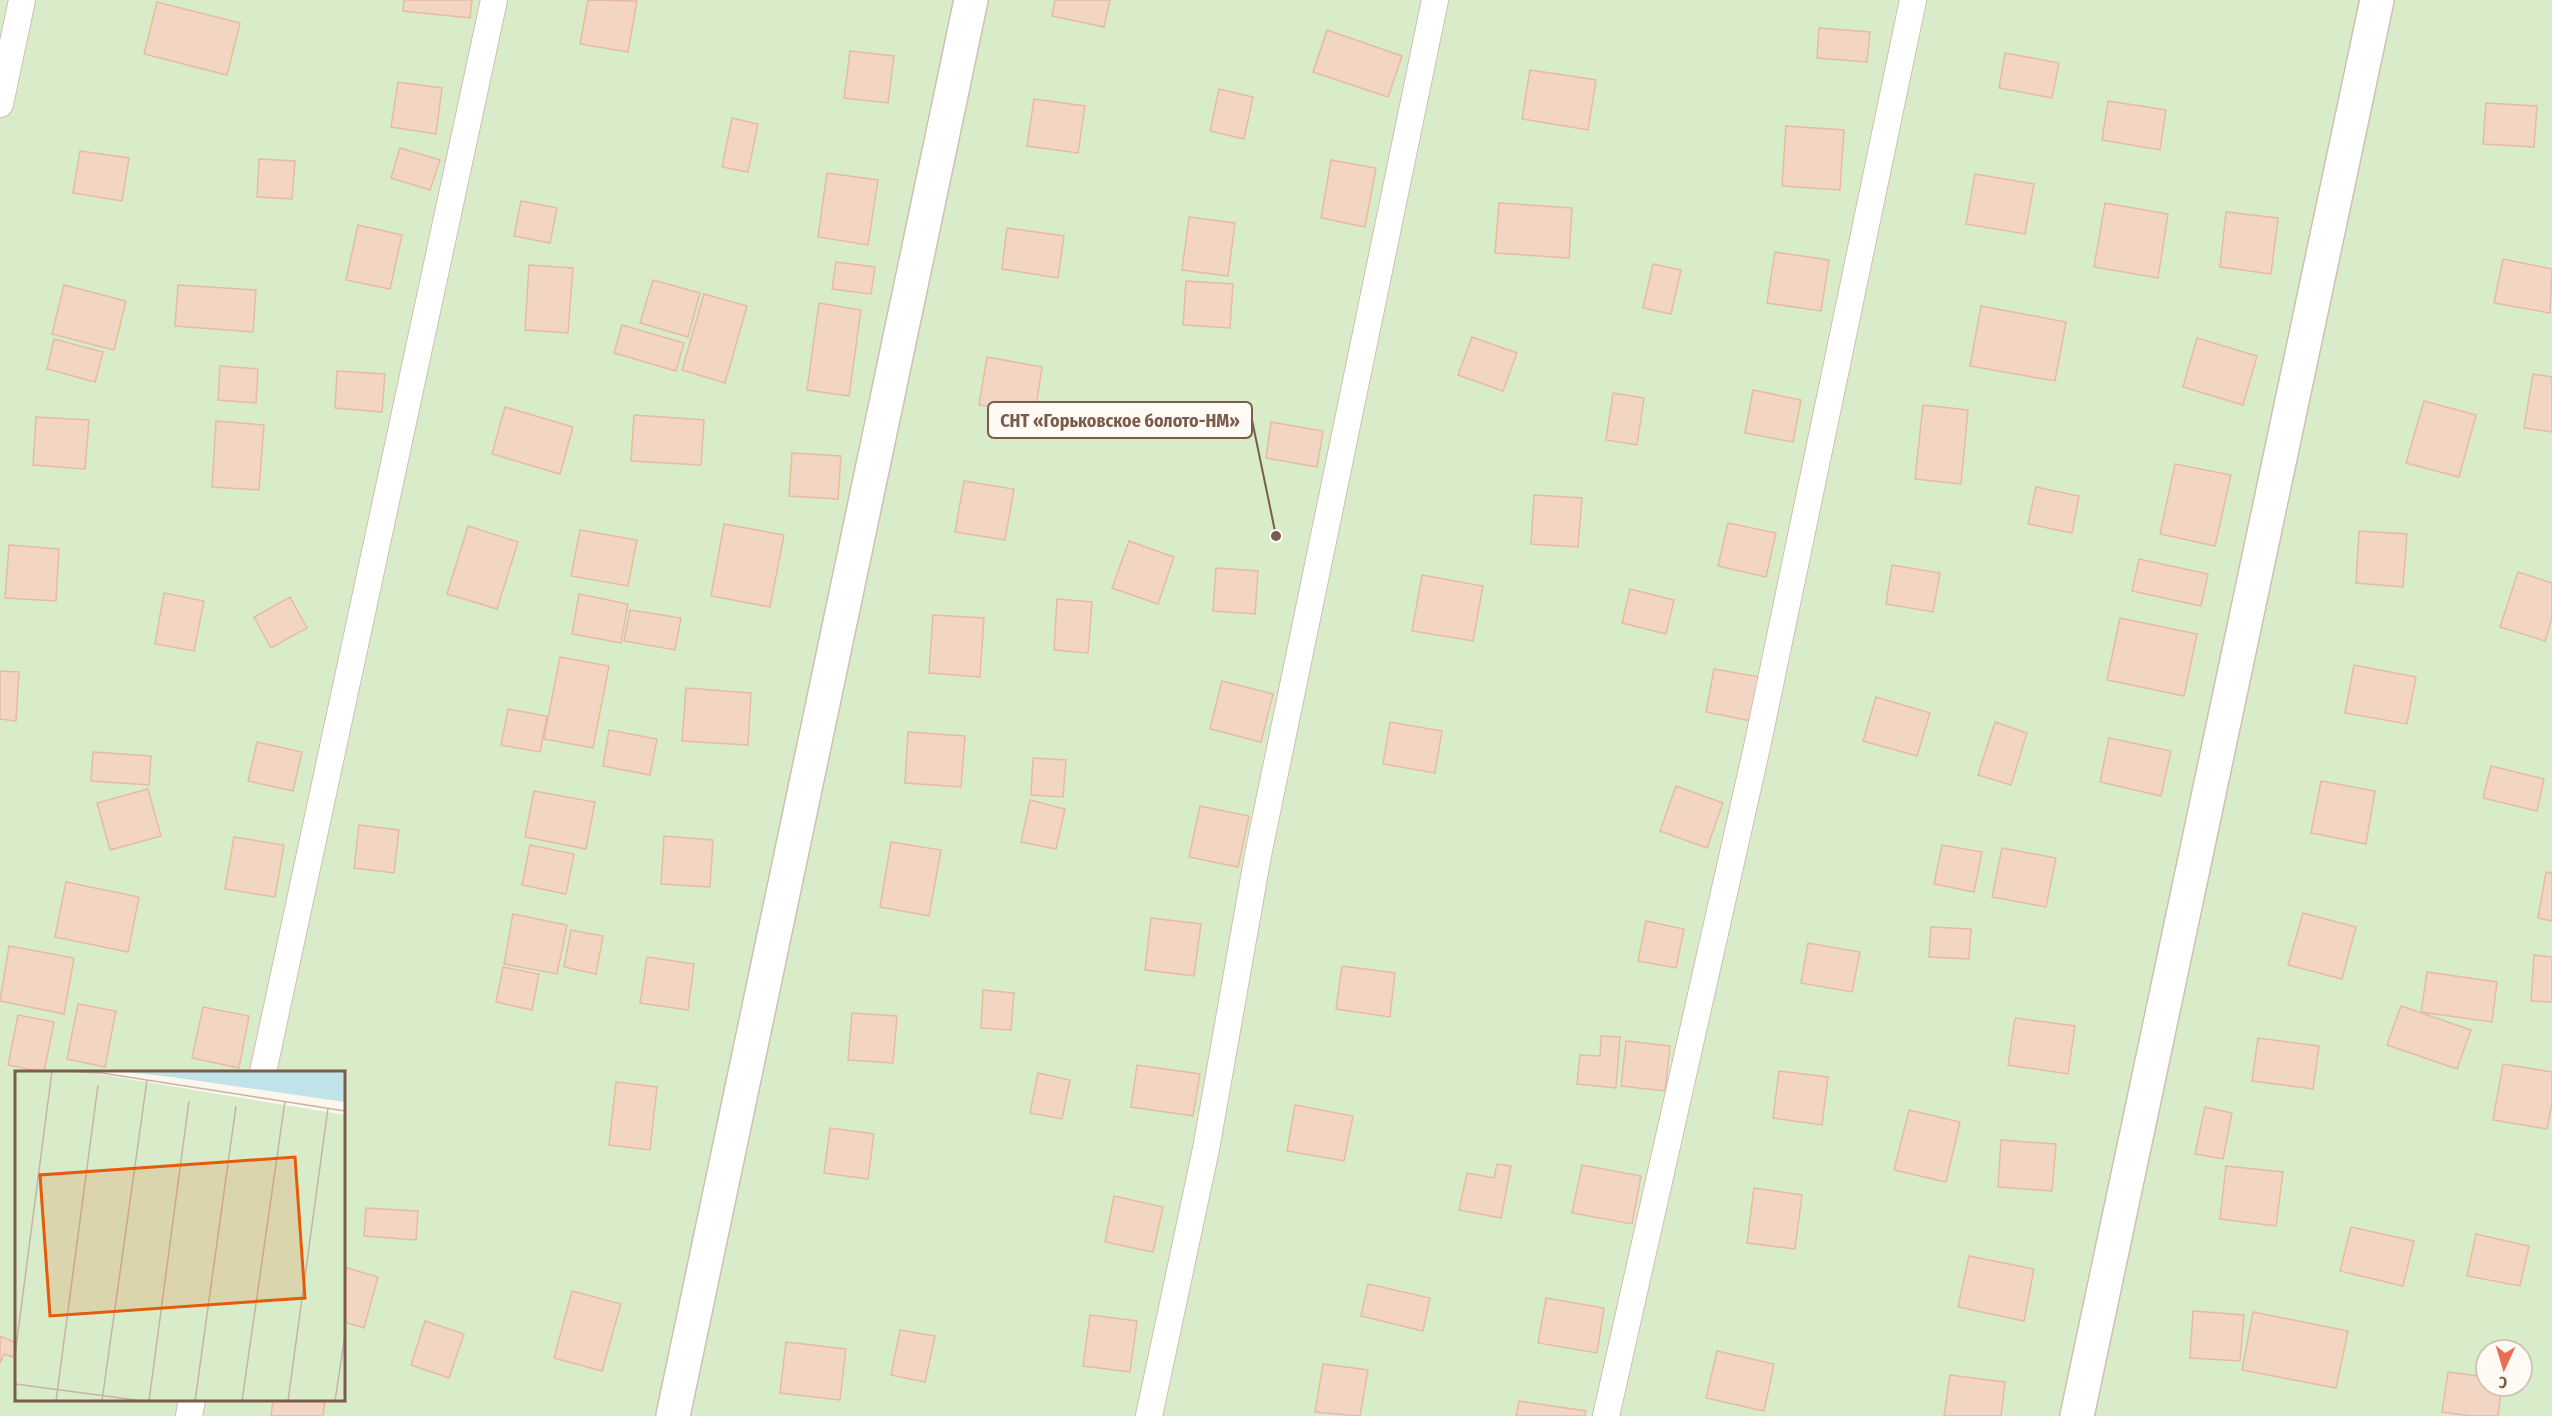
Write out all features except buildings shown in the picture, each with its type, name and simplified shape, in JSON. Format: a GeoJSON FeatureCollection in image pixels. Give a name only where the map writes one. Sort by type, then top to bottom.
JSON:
{"type":"FeatureCollection","features":[{"type":"Feature","properties":{"kind":"street"},"geometry":{"type":"LineString","coordinates":[[673,1416],[971,0]]}},
{"type":"Feature","properties":{"kind":"street"},"geometry":{"type":"LineString","coordinates":[[2077,1416],[2377,0]]}},
{"type":"Feature","properties":{"kind":"lane"},"geometry":{"type":"LineString","coordinates":[[0,104],[22,0]]}},
{"type":"Feature","properties":{"kind":"lane"},"geometry":{"type":"LineString","coordinates":[[263,1071],[494,0]]}},
{"type":"Feature","properties":{"kind":"lane"},"geometry":{"type":"LineString","coordinates":[[1149,1416],[1206,1149],[1258,855],[1435,0]]}},
{"type":"Feature","properties":{"kind":"lane"},"geometry":{"type":"LineString","coordinates":[[1606,1416],[1757,747],[1913,0]]}},
{"type":"Feature","properties":{"kind":"lane"},"geometry":{"type":"LineString","coordinates":[[189,1416],[192,1401]]}},
{"type":"Feature","properties":{"kind":"green space"},"geometry":{"type":"Polygon","coordinates":[[[0,0],[2552,0],[2552,1416],[0,1416],[0,0]]]}},
{"type":"Feature","properties":{"kind":"place","name":"СНТ «Горьковское болото-НМ»"},"geometry":{"type":"Point","coordinates":[1276,536]}}]}
